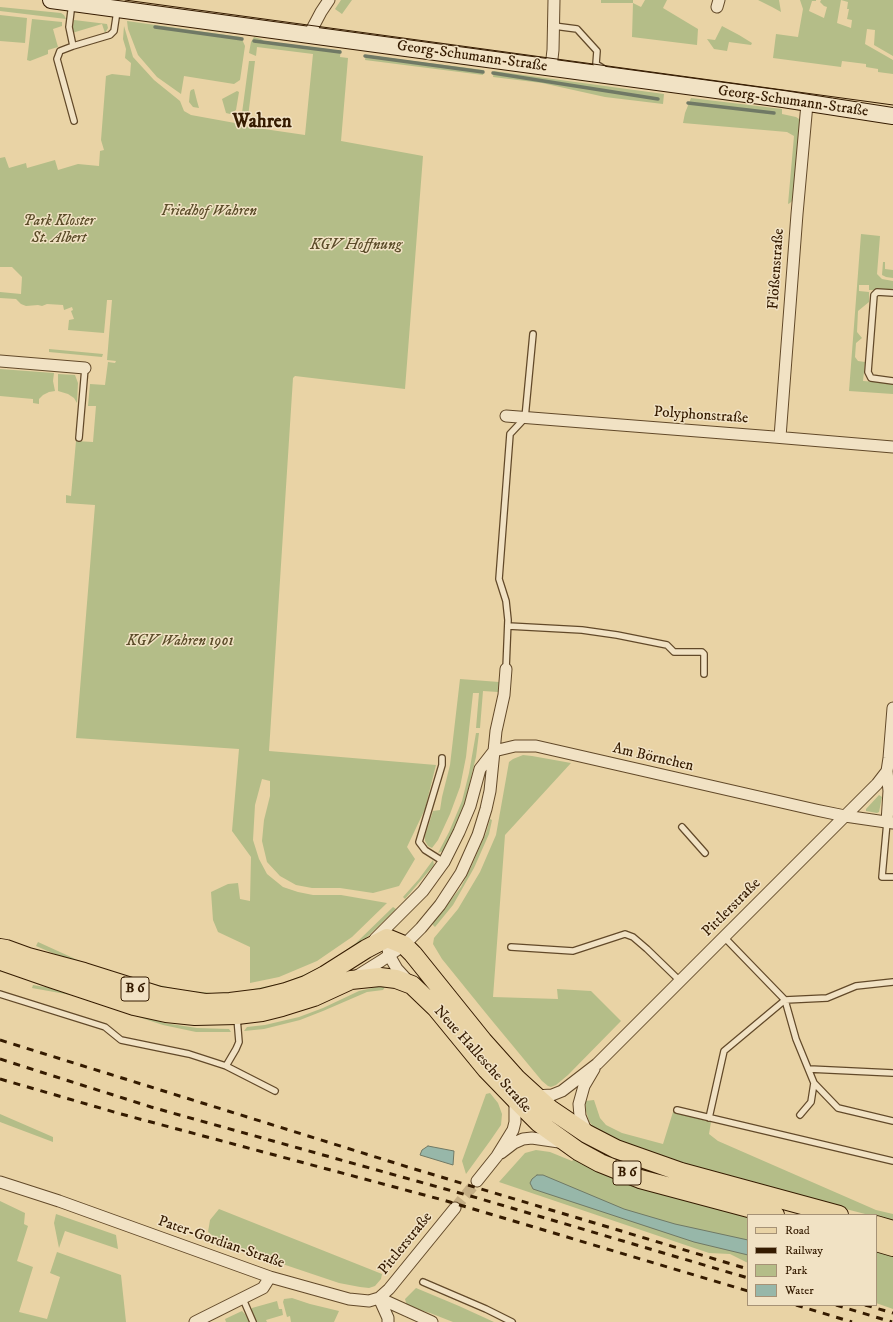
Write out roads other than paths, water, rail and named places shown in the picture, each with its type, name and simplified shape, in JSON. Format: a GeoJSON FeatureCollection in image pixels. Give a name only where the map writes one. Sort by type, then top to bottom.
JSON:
{"type":"FeatureCollection","features":[{"type":"Feature","properties":{"kind":"main road","name":"Neue Hallesche Straße"},"geometry":{"type":"LineString","coordinates":[[388,947],[404,944],[503,1064],[550,1110],[587,1134],[616,1149],[681,1172],[835,1214]]}},
{"type":"Feature","properties":{"kind":"main road","name":"B 6"},"geometry":{"type":"LineString","coordinates":[[0,948],[160,996],[205,1003],[262,998],[286,992],[306,985],[325,975],[366,948],[388,947]]}},
{"type":"Feature","properties":{"kind":"main road","name":"B 6"},"geometry":{"type":"LineString","coordinates":[[0,959],[4,962],[134,1006],[166,1013],[195,1016],[237,1015],[262,1012],[297,1003],[351,980],[391,977],[412,985]]}},
{"type":"Feature","properties":{"kind":"main road","name":"Neue Hallesche Straße"},"geometry":{"type":"LineString","coordinates":[[412,985],[436,1008],[486,1069],[515,1099],[540,1123],[566,1143],[600,1162],[640,1179],[771,1214]]}},
{"type":"Feature","properties":{"kind":"main road"},"geometry":{"type":"LineString","coordinates":[[877,1225],[893,1230]]}},
{"type":"Feature","properties":{"kind":"main road"},"geometry":{"type":"LineString","coordinates":[[877,1242],[893,1247]]}},
{"type":"Feature","properties":{"kind":"street","name":"Georg-Schumann-Straße"},"geometry":{"type":"LineString","coordinates":[[51,0],[72,3],[128,6],[311,35],[551,67],[893,116]]}},
{"type":"Feature","properties":{"kind":"street"},"geometry":{"type":"LineString","coordinates":[[311,35],[312,29],[320,12],[329,0]]}},
{"type":"Feature","properties":{"kind":"street"},"geometry":{"type":"LineString","coordinates":[[551,67],[554,50],[554,0]]}},
{"type":"Feature","properties":{"kind":"street","name":"Flößenstraße"},"geometry":{"type":"LineString","coordinates":[[780,437],[797,210],[807,104]]}},
{"type":"Feature","properties":{"kind":"street"},"geometry":{"type":"LineString","coordinates":[[0,361],[86,368]]}},
{"type":"Feature","properties":{"kind":"street","name":"Polyphonstraße"},"geometry":{"type":"LineString","coordinates":[[506,416],[893,447]]}},
{"type":"Feature","properties":{"kind":"street"},"geometry":{"type":"LineString","coordinates":[[404,944],[421,928],[440,905],[464,867],[478,835],[490,791],[496,731],[504,696],[506,669]]}},
{"type":"Feature","properties":{"kind":"street"},"geometry":{"type":"LineString","coordinates":[[890,823],[887,771],[893,708]]}},
{"type":"Feature","properties":{"kind":"street","name":"Am Börnchen"},"geometry":{"type":"LineString","coordinates":[[494,751],[515,746],[536,746],[845,816],[890,823]]}},
{"type":"Feature","properties":{"kind":"street"},"geometry":{"type":"LineString","coordinates":[[366,948],[423,891],[444,862],[460,832],[470,806],[480,769],[494,751]]}},
{"type":"Feature","properties":{"kind":"street","name":"Pittlerstraße"},"geometry":{"type":"LineString","coordinates":[[535,1096],[552,1095],[562,1091],[597,1064],[877,784],[887,771]]}},
{"type":"Feature","properties":{"kind":"street"},"geometry":{"type":"LineString","coordinates":[[393,922],[388,947],[397,969],[412,985]]}},
{"type":"Feature","properties":{"kind":"street"},"geometry":{"type":"LineString","coordinates":[[351,980],[388,947]]}},
{"type":"Feature","properties":{"kind":"street","name":"Pittlerstraße"},"geometry":{"type":"LineString","coordinates":[[587,1134],[580,1116],[580,1095],[597,1064]]}},
{"type":"Feature","properties":{"kind":"street"},"geometry":{"type":"LineString","coordinates":[[477,1181],[497,1156],[514,1125],[515,1099]]}},
{"type":"Feature","properties":{"kind":"street"},"geometry":{"type":"LineString","coordinates":[[497,1156],[514,1143],[523,1139],[542,1138],[566,1143]]}},
{"type":"Feature","properties":{"kind":"street","name":"Pater-Gordian-Straße"},"geometry":{"type":"LineString","coordinates":[[0,1182],[59,1201],[270,1277],[349,1299],[369,1301],[379,1298]]}},
{"type":"Feature","properties":{"kind":"street","name":"Pittlerstraße"},"geometry":{"type":"LineString","coordinates":[[379,1298],[455,1208]]}},
{"type":"Feature","properties":{"kind":"street"},"geometry":{"type":"LineString","coordinates":[[194,1322],[263,1288],[270,1277]]}},
{"type":"Feature","properties":{"kind":"street"},"geometry":{"type":"LineString","coordinates":[[379,1298],[388,1318],[388,1322]]}},
{"type":"Feature","properties":{"kind":"street"},"geometry":{"type":"LineString","coordinates":[[379,1298],[432,1322]]}},
{"type":"Feature","properties":{"kind":"lane"},"geometry":{"type":"LineString","coordinates":[[72,3],[69,27],[73,46]]}},
{"type":"Feature","properties":{"kind":"lane"},"geometry":{"type":"LineString","coordinates":[[74,121],[57,59],[60,51],[110,35],[114,31],[128,6]]}},
{"type":"Feature","properties":{"kind":"lane"},"geometry":{"type":"LineString","coordinates":[[554,26],[577,29],[597,51],[596,64],[614,76]]}},
{"type":"Feature","properties":{"kind":"lane"},"geometry":{"type":"LineString","coordinates":[[893,293],[877,292],[874,295],[868,372],[871,378],[893,381]]}},
{"type":"Feature","properties":{"kind":"lane"},"geometry":{"type":"LineString","coordinates":[[506,669],[508,626],[506,601],[499,579],[510,434],[525,418],[533,334]]}},
{"type":"Feature","properties":{"kind":"lane"},"geometry":{"type":"LineString","coordinates":[[79,438],[86,368]]}},
{"type":"Feature","properties":{"kind":"lane"},"geometry":{"type":"LineString","coordinates":[[508,626],[582,630],[617,634],[666,645],[674,652],[702,652],[704,654],[704,674]]}},
{"type":"Feature","properties":{"kind":"lane"},"geometry":{"type":"LineString","coordinates":[[442,758],[442,765],[419,842],[425,850],[444,862]]}},
{"type":"Feature","properties":{"kind":"lane"},"geometry":{"type":"LineString","coordinates":[[890,823],[882,877],[893,877]]}},
{"type":"Feature","properties":{"kind":"lane"},"geometry":{"type":"LineString","coordinates":[[682,827],[705,853]]}},
{"type":"Feature","properties":{"kind":"lane"},"geometry":{"type":"LineString","coordinates":[[511,947],[573,951],[625,934],[633,937],[680,981]]}},
{"type":"Feature","properties":{"kind":"lane"},"geometry":{"type":"LineString","coordinates":[[724,937],[785,1000],[796,1039],[814,1082],[838,1108],[893,1121]]}},
{"type":"Feature","properties":{"kind":"lane"},"geometry":{"type":"LineString","coordinates":[[709,1118],[724,1051],[785,1000],[827,998],[856,986],[893,982]]}},
{"type":"Feature","properties":{"kind":"lane"},"geometry":{"type":"LineString","coordinates":[[0,994],[105,1028],[121,1040],[189,1054],[226,1066],[275,1091]]}},
{"type":"Feature","properties":{"kind":"lane"},"geometry":{"type":"LineString","coordinates":[[226,1066],[239,1042],[237,1015]]}},
{"type":"Feature","properties":{"kind":"lane"},"geometry":{"type":"LineString","coordinates":[[808,1069],[893,1073]]}},
{"type":"Feature","properties":{"kind":"lane"},"geometry":{"type":"LineString","coordinates":[[800,1115],[811,1102],[814,1082]]}},
{"type":"Feature","properties":{"kind":"lane"},"geometry":{"type":"LineString","coordinates":[[677,1110],[893,1161]]}},
{"type":"Feature","properties":{"kind":"lane"},"geometry":{"type":"LineString","coordinates":[[423,1282],[512,1322]]}},
{"type":"Feature","properties":{"kind":"lane"},"geometry":{"type":"LineString","coordinates":[[243,1298],[253,1322]]}},
{"type":"Feature","properties":{"kind":"water"},"geometry":{"type":"Polygon","coordinates":[[[428,1146],[454,1151],[453,1165],[420,1155],[422,1150],[428,1146]]]}},
{"type":"Feature","properties":{"kind":"water"},"geometry":{"type":"Polygon","coordinates":[[[537,1175],[543,1175],[624,1209],[675,1224],[747,1240],[747,1255],[694,1242],[533,1189],[530,1183],[537,1175]]]}},
{"type":"Feature","properties":{"kind":"waterway"},"geometry":{"type":"LineString","coordinates":[[155,27],[242,39]]}},
{"type":"Feature","properties":{"kind":"waterway"},"geometry":{"type":"LineString","coordinates":[[254,41],[340,52]]}},
{"type":"Feature","properties":{"kind":"waterway"},"geometry":{"type":"LineString","coordinates":[[365,56],[483,72]]}},
{"type":"Feature","properties":{"kind":"waterway"},"geometry":{"type":"LineString","coordinates":[[493,73],[658,99]]}},
{"type":"Feature","properties":{"kind":"waterway"},"geometry":{"type":"LineString","coordinates":[[688,103],[774,113]]}},
{"type":"Feature","properties":{"kind":"tunnel"},"geometry":{"type":"LineString","coordinates":[[455,1208],[477,1181]]}},
{"type":"Feature","properties":{"kind":"tram line"},"geometry":{"type":"LineString","coordinates":[[125,0],[893,105]]}},
{"type":"Feature","properties":{"kind":"railway"},"geometry":{"type":"LineString","coordinates":[[0,1040],[411,1168],[747,1269]]}},
{"type":"Feature","properties":{"kind":"railway"},"geometry":{"type":"LineString","coordinates":[[0,1059],[151,1107],[481,1199],[747,1278]]}},
{"type":"Feature","properties":{"kind":"railway"},"geometry":{"type":"LineString","coordinates":[[0,1079],[121,1114],[443,1200],[747,1291]]}},
{"type":"Feature","properties":{"kind":"railway"},"geometry":{"type":"LineString","coordinates":[[799,1306],[852,1322]]}},
{"type":"Feature","properties":{"kind":"railway"},"geometry":{"type":"LineString","coordinates":[[839,1306],[892,1322]]}},
{"type":"Feature","properties":{"kind":"railway"},"geometry":{"type":"LineString","coordinates":[[868,1306],[893,1313]]}},
{"type":"Feature","properties":{"kind":"district","name":"Wahren"},"geometry":{"type":"Point","coordinates":[262,123]}},
{"type":"Feature","properties":{"kind":"park label","name":"Friedhof Wahren"},"geometry":{"type":"Point","coordinates":[209,212]}},
{"type":"Feature","properties":{"kind":"park label","name":"Park Kloster St. Albert"},"geometry":{"type":"Point","coordinates":[59,230]}},
{"type":"Feature","properties":{"kind":"park label","name":"KGV Hoffnung"},"geometry":{"type":"Point","coordinates":[356,246]}},
{"type":"Feature","properties":{"kind":"park label","name":"KGV Wahren 1901"},"geometry":{"type":"Point","coordinates":[180,642]}}]}
